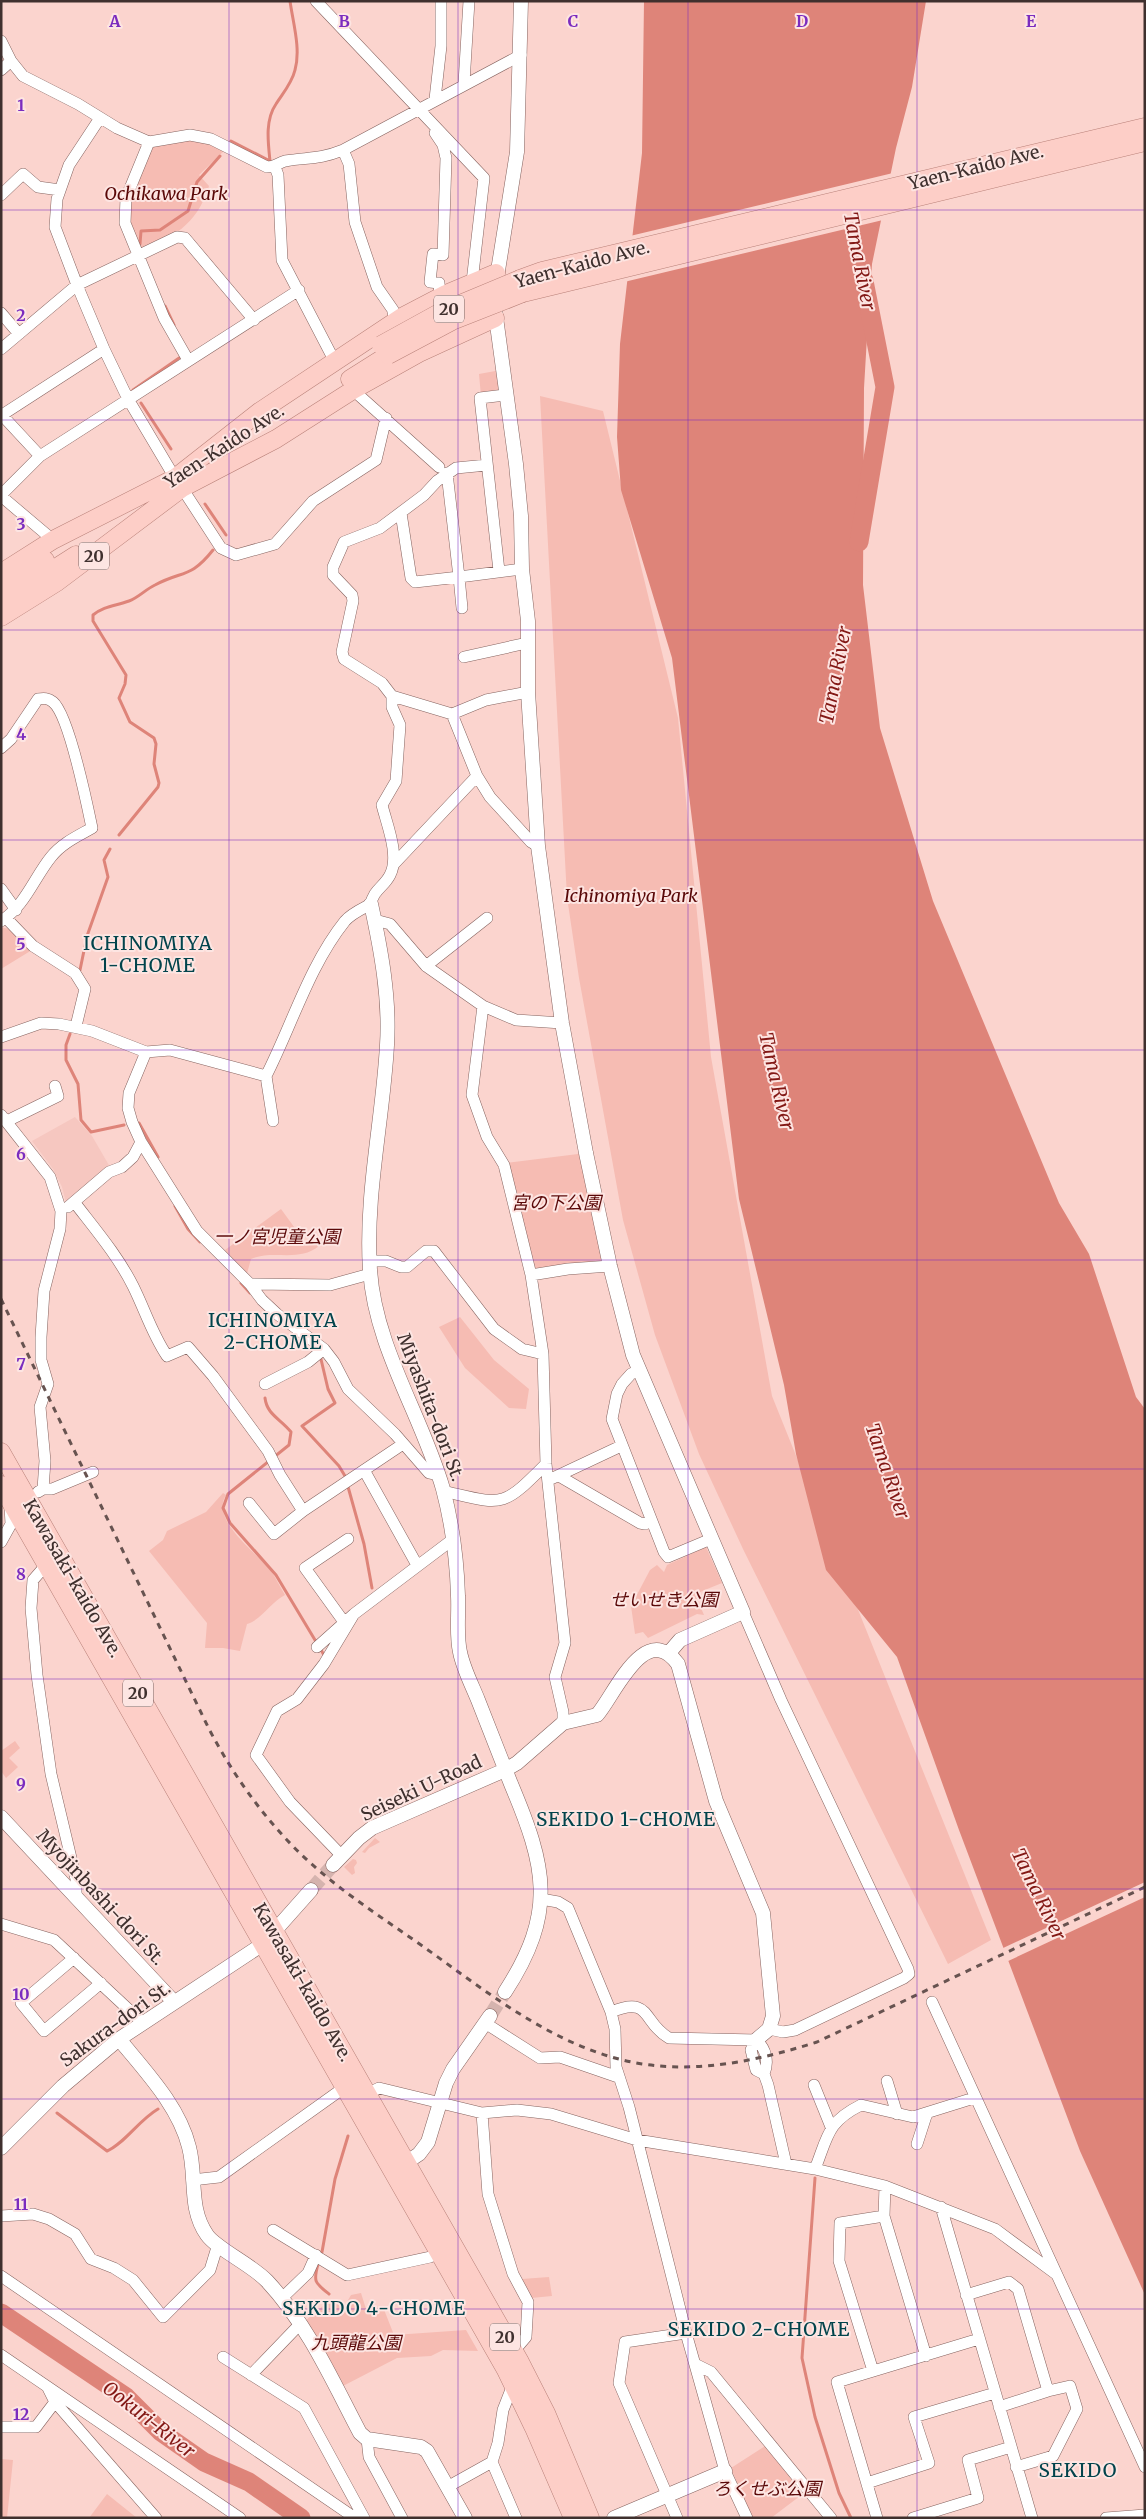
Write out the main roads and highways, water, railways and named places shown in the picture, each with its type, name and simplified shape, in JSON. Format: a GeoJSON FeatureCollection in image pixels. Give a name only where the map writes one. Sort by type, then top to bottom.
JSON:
{"type":"FeatureCollection","features":[{"type":"Feature","properties":{"kind":"main road","name":"Yaen-Kaido Ave."},"geometry":{"type":"LineString","coordinates":[[1,602],[178,483],[441,312],[543,279],[1145,127]]}},
{"type":"Feature","properties":{"kind":"main road","name":"Yaen-Kaido Ave."},"geometry":{"type":"LineString","coordinates":[[543,279],[1145,142]]}},
{"type":"Feature","properties":{"kind":"main road"},"geometry":{"type":"LineString","coordinates":[[178,483],[259,412],[336,362],[394,321],[440,296],[496,274]]}},
{"type":"Feature","properties":{"kind":"main road"},"geometry":{"type":"LineString","coordinates":[[178,483],[276,439],[353,390],[431,347],[495,318]]}},
{"type":"Feature","properties":{"kind":"main road","name":"Yaen-Kaido Ave."},"geometry":{"type":"LineString","coordinates":[[1,588],[178,483]]}},
{"type":"Feature","properties":{"kind":"main road","name":"20"},"geometry":{"type":"LineString","coordinates":[[1,573],[53,540],[178,483]]}},
{"type":"Feature","properties":{"kind":"main road","name":"20"},"geometry":{"type":"LineString","coordinates":[[1,618],[58,582],[178,483]]}},
{"type":"Feature","properties":{"kind":"main road","name":"Kawasaki-kaido Ave."},"geometry":{"type":"LineString","coordinates":[[1,1452],[13,1497],[46,1565],[269,1939],[367,2094],[439,2253],[514,2386],[572,2518]]}},
{"type":"Feature","properties":{"kind":"main road","name":"Kawasaki-kaido Ave."},"geometry":{"type":"LineString","coordinates":[[1,1485],[13,1497],[269,1939],[345,2087],[400,2167],[514,2351],[546,2413],[590,2518]]}},
{"type":"Feature","properties":{"kind":"water"},"geometry":{"type":"Polygon","coordinates":[[[644,1],[926,1],[912,87],[896,148],[872,264],[864,388],[863,585],[880,728],[933,901],[1059,1203],[1089,1254],[1136,1397],[1145,1409],[1145,2295],[1080,2151],[959,1830],[897,1657],[826,1570],[796,1454],[784,1385],[739,1199],[672,658],[621,490],[617,437],[620,344],[642,153],[644,1]]]}},
{"type":"Feature","properties":{"kind":"waterway"},"geometry":{"type":"LineString","coordinates":[[231,141],[270,161],[268,131],[270,117],[292,79],[297,62],[297,45],[290,1]]}},
{"type":"Feature","properties":{"kind":"waterway"},"geometry":{"type":"LineString","coordinates":[[140,244],[141,231],[160,230],[188,211],[197,182],[220,156]]}},
{"type":"Feature","properties":{"kind":"waterway","name":"Tama River"},"geometry":{"type":"LineString","coordinates":[[859,542],[885,387],[864,281]]}},
{"type":"Feature","properties":{"kind":"waterway"},"geometry":{"type":"LineString","coordinates":[[165,306],[174,325]]}},
{"type":"Feature","properties":{"kind":"waterway"},"geometry":{"type":"LineString","coordinates":[[133,390],[182,356]]}},
{"type":"Feature","properties":{"kind":"waterway"},"geometry":{"type":"LineString","coordinates":[[141,403],[171,449]]}},
{"type":"Feature","properties":{"kind":"waterway"},"geometry":{"type":"LineString","coordinates":[[205,504],[226,535]]}},
{"type":"Feature","properties":{"kind":"waterway"},"geometry":{"type":"LineString","coordinates":[[119,835],[158,787],[159,783],[154,764],[156,744],[154,738],[130,722],[119,698],[125,684],[126,675],[93,621],[93,615],[106,608],[132,600],[155,585],[192,570],[213,550]]}},
{"type":"Feature","properties":{"kind":"waterway"},"geometry":{"type":"LineString","coordinates":[[80,970],[87,936],[108,877],[104,860],[110,849]]}},
{"type":"Feature","properties":{"kind":"waterway"},"geometry":{"type":"LineString","coordinates":[[70,1034],[66,1045],[66,1060],[78,1084],[81,1120],[91,1132],[124,1125]]}},
{"type":"Feature","properties":{"kind":"waterway"},"geometry":{"type":"LineString","coordinates":[[139,1123],[158,1157]]}},
{"type":"Feature","properties":{"kind":"waterway"},"geometry":{"type":"LineString","coordinates":[[175,1206],[188,1229],[200,1242]]}},
{"type":"Feature","properties":{"kind":"waterway"},"geometry":{"type":"LineString","coordinates":[[241,1283],[250,1293]]}},
{"type":"Feature","properties":{"kind":"waterway"},"geometry":{"type":"LineString","coordinates":[[320,1355],[328,1389],[335,1403],[302,1426],[339,1466],[345,1476],[364,1544],[372,1588]]}},
{"type":"Feature","properties":{"kind":"waterway"},"geometry":{"type":"LineString","coordinates":[[265,1398],[271,1413],[291,1432],[289,1445],[228,1494],[223,1508],[230,1523],[276,1575],[324,1655]]}},
{"type":"Feature","properties":{"kind":"waterway"},"geometry":{"type":"LineString","coordinates":[[57,2113],[107,2151],[158,2109]]}},
{"type":"Feature","properties":{"kind":"waterway"},"geometry":{"type":"LineString","coordinates":[[322,2252],[335,2179],[348,2136]]}},
{"type":"Feature","properties":{"kind":"waterway"},"geometry":{"type":"LineString","coordinates":[[815,2178],[802,2358],[815,2417],[839,2493],[851,2518]]}},
{"type":"Feature","properties":{"kind":"waterway"},"geometry":{"type":"LineString","coordinates":[[318,2264],[316,2282],[329,2294]]}},
{"type":"Feature","properties":{"kind":"waterway","name":"Ookuri-River"},"geometry":{"type":"LineString","coordinates":[[1,2313],[126,2397],[161,2432],[204,2462],[249,2482],[301,2518]]}},
{"type":"Feature","properties":{"kind":"tunnel"},"geometry":{"type":"LineString","coordinates":[[311,1890],[333,1865]]}},
{"type":"Feature","properties":{"kind":"tunnel"},"geometry":{"type":"LineString","coordinates":[[490,2016],[505,1992]]}},
{"type":"Feature","properties":{"kind":"railway"},"geometry":{"type":"LineString","coordinates":[[1,1299],[209,1729],[254,1801],[287,1840],[334,1883],[498,2000],[553,2033],[611,2057],[642,2064],[687,2067],[709,2066],[774,2054],[817,2042],[1145,1887]]}},
{"type":"Feature","properties":{"kind":"district","name":"ICHINOMIYA 1-CHOME"},"geometry":{"type":"Point","coordinates":[148,954]}},
{"type":"Feature","properties":{"kind":"district","name":"ICHINOMIYA 2-CHOME"},"geometry":{"type":"Point","coordinates":[273,1331]}},
{"type":"Feature","properties":{"kind":"district","name":"SEKIDO 1-CHOME"},"geometry":{"type":"Point","coordinates":[626,1819]}},
{"type":"Feature","properties":{"kind":"district","name":"SEKIDO 4-CHOME"},"geometry":{"type":"Point","coordinates":[374,2308]}},
{"type":"Feature","properties":{"kind":"district","name":"SEKIDO 2-CHOME"},"geometry":{"type":"Point","coordinates":[759,2329]}},
{"type":"Feature","properties":{"kind":"district","name":"SEKIDO"},"geometry":{"type":"Point","coordinates":[1078,2470]}},
{"type":"Feature","properties":{"kind":"park label","name":"Ochikawa Park"},"geometry":{"type":"Point","coordinates":[166,193]}},
{"type":"Feature","properties":{"kind":"park label","name":"Ichinomiya Park"},"geometry":{"type":"Point","coordinates":[631,895]}},
{"type":"Feature","properties":{"kind":"park label","name":"宮の下公園"},"geometry":{"type":"Point","coordinates":[556,1202]}},
{"type":"Feature","properties":{"kind":"park label","name":"一ノ宮児童公園"},"geometry":{"type":"Point","coordinates":[277,1236]}},
{"type":"Feature","properties":{"kind":"park label","name":"せいせき公園"},"geometry":{"type":"Point","coordinates":[664,1599]}},
{"type":"Feature","properties":{"kind":"park label","name":"九頭龍公園"},"geometry":{"type":"Point","coordinates":[356,2342]}},
{"type":"Feature","properties":{"kind":"park label","name":"ろくせぶ公園"},"geometry":{"type":"Point","coordinates":[767,2488]}}]}
